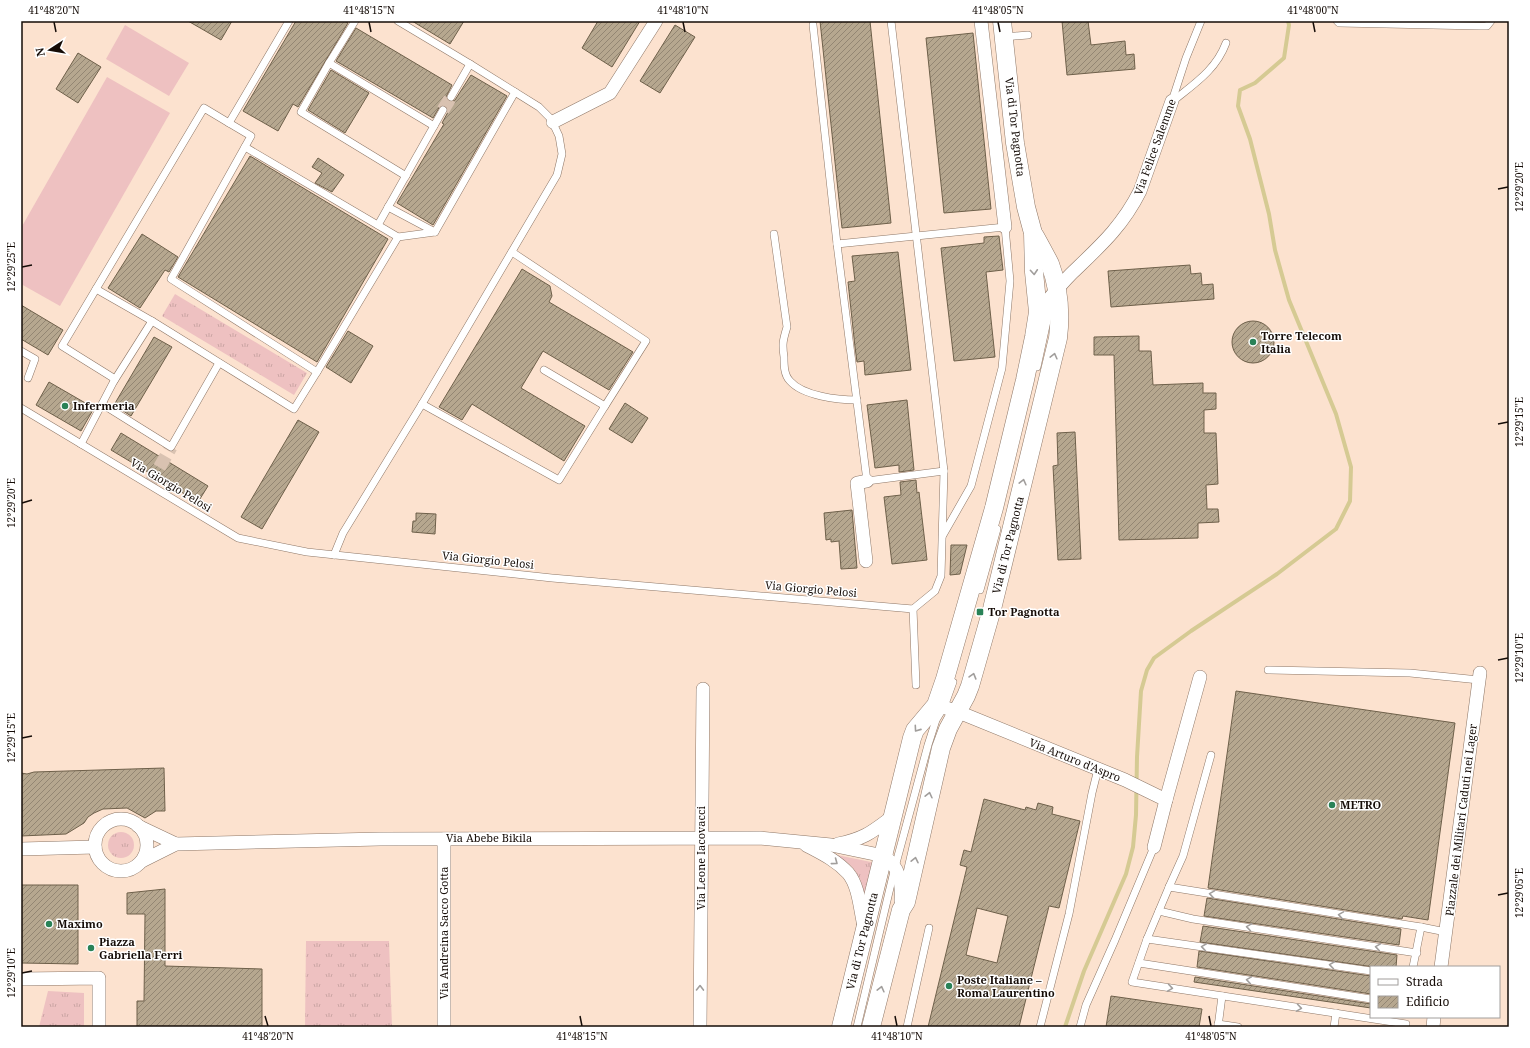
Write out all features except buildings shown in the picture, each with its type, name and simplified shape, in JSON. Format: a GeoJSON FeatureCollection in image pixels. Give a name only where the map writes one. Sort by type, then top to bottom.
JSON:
{"type":"FeatureCollection","features":[{"type":"Feature","properties":{"kind":"street"},"geometry":{"type":"LineString","coordinates":[[553,122],[610,93],[656,21]]}},
{"type":"Feature","properties":{"kind":"street"},"geometry":{"type":"LineString","coordinates":[[981,21],[1005,227]]}},
{"type":"Feature","properties":{"kind":"street","name":"Via di Tor Pagnotta"},"geometry":{"type":"LineString","coordinates":[[841,1027],[865,931],[890,862],[892,817],[915,730],[966,696],[970,686],[992,610],[1058,338],[1060,308],[1057,290],[1050,265],[1033,233],[1026,207],[1015,143],[1003,29]]}},
{"type":"Feature","properties":{"kind":"street","name":"Via Felice Salemme"},"geometry":{"type":"LineString","coordinates":[[1038,312],[1057,290],[1120,225],[1140,191],[1172,101]]}},
{"type":"Feature","properties":{"kind":"street","name":"Via di Tor Pagnotta"},"geometry":{"type":"LineString","coordinates":[[901,910],[906,902],[941,748],[948,729],[946,708],[960,630],[994,508],[1027,373],[1038,312],[1034,272],[1033,233]]}},
{"type":"Feature","properties":{"kind":"street"},"geometry":{"type":"LineString","coordinates":[[866,561],[857,483],[867,481]]}},
{"type":"Feature","properties":{"kind":"street","name":"Piazzale dei Militari Caduti nei Lager"},"geometry":{"type":"LineString","coordinates":[[1441,966],[1480,676]]}},
{"type":"Feature","properties":{"kind":"street"},"geometry":{"type":"LineString","coordinates":[[1154,847],[1200,677]]}},
{"type":"Feature","properties":{"kind":"street","name":"Via Leone Iacovacci"},"geometry":{"type":"LineString","coordinates":[[700,1027],[703,689]]}},
{"type":"Feature","properties":{"kind":"street","name":"Via Arturo d'Aspro"},"geometry":{"type":"LineString","coordinates":[[946,708],[1127,781],[1166,800]]}},
{"type":"Feature","properties":{"kind":"street","name":"Via Abebe Bikila"},"geometry":{"type":"LineString","coordinates":[[831,845],[855,841],[864,837],[892,817]]}},
{"type":"Feature","properties":{"kind":"street"},"geometry":{"type":"LineString","coordinates":[[114,820],[124,820],[137,826],[144,834],[147,845],[142,861],[134,868],[123,871],[112,870],[106,867],[98,858],[95,847],[97,835],[100,830],[108,822],[114,820]]}},
{"type":"Feature","properties":{"kind":"street","name":"Via Abebe Bikila"},"geometry":{"type":"LineString","coordinates":[[137,826],[176,844]]}},
{"type":"Feature","properties":{"kind":"street","name":"Via Abebe Bikila"},"geometry":{"type":"LineString","coordinates":[[142,861],[176,844],[444,838],[760,838],[831,845],[890,862]]}},
{"type":"Feature","properties":{"kind":"street","name":"Via Andreina Sacco Gotta"},"geometry":{"type":"LineString","coordinates":[[444,838],[444,1027]]}},
{"type":"Feature","properties":{"kind":"street","name":"Via Abebe Bikila"},"geometry":{"type":"LineString","coordinates":[[801,842],[833,860],[849,874],[857,893],[865,931]]}},
{"type":"Feature","properties":{"kind":"street"},"geometry":{"type":"LineString","coordinates":[[21,849],[95,847]]}},
{"type":"Feature","properties":{"kind":"street","name":"Via di Tor Pagnotta"},"geometry":{"type":"LineString","coordinates":[[871,1027],[901,910],[902,888],[899,874],[890,862]]}},
{"type":"Feature","properties":{"kind":"street"},"geometry":{"type":"LineString","coordinates":[[21,980],[99,978],[99,1027]]}},
{"type":"Feature","properties":{"kind":"lane"},"geometry":{"type":"LineString","coordinates":[[229,124],[289,21]]}},
{"type":"Feature","properties":{"kind":"lane"},"geometry":{"type":"LineString","coordinates":[[355,21],[301,112],[406,176]]}},
{"type":"Feature","properties":{"kind":"lane"},"geometry":{"type":"LineString","coordinates":[[334,555],[343,533],[422,404],[558,175],[562,154],[559,136],[553,122],[539,107],[398,21]]}},
{"type":"Feature","properties":{"kind":"lane"},"geometry":{"type":"LineString","coordinates":[[891,21],[944,471],[941,576],[935,591],[913,608],[916,685]]}},
{"type":"Feature","properties":{"kind":"lane","name":"Via Felice Salemme"},"geometry":{"type":"LineString","coordinates":[[1172,101],[1186,58],[1201,21]]}},
{"type":"Feature","properties":{"kind":"lane"},"geometry":{"type":"LineString","coordinates":[[1337,21],[1339,23],[1428,23],[1487,26],[1491,21]]}},
{"type":"Feature","properties":{"kind":"lane"},"geometry":{"type":"LineString","coordinates":[[813,25],[837,244],[867,481],[944,471]]}},
{"type":"Feature","properties":{"kind":"lane"},"geometry":{"type":"LineString","coordinates":[[1003,29],[1028,35]]}},
{"type":"Feature","properties":{"kind":"lane"},"geometry":{"type":"LineString","coordinates":[[1172,101],[1212,68],[1226,43]]}},
{"type":"Feature","properties":{"kind":"lane"},"geometry":{"type":"LineString","coordinates":[[329,63],[434,126]]}},
{"type":"Feature","properties":{"kind":"lane"},"geometry":{"type":"LineString","coordinates":[[451,97],[470,64]]}},
{"type":"Feature","properties":{"kind":"lane"},"geometry":{"type":"LineString","coordinates":[[435,232],[515,92]]}},
{"type":"Feature","properties":{"kind":"lane"},"geometry":{"type":"LineString","coordinates":[[114,381],[115,379],[62,346],[204,108],[251,136],[171,279],[317,372]]}},
{"type":"Feature","properties":{"kind":"lane"},"geometry":{"type":"LineString","coordinates":[[378,225],[443,110]]}},
{"type":"Feature","properties":{"kind":"lane"},"geometry":{"type":"LineString","coordinates":[[245,147],[398,237],[435,232]]}},
{"type":"Feature","properties":{"kind":"lane"},"geometry":{"type":"LineString","coordinates":[[388,207],[435,232]]}},
{"type":"Feature","properties":{"kind":"lane"},"geometry":{"type":"LineString","coordinates":[[837,244],[1005,227],[1010,281],[1002,368],[971,486],[943,535]]}},
{"type":"Feature","properties":{"kind":"lane"},"geometry":{"type":"LineString","coordinates":[[774,234],[787,327],[782,341],[784,364],[789,380],[797,387],[835,400],[856,400]]}},
{"type":"Feature","properties":{"kind":"lane"},"geometry":{"type":"LineString","coordinates":[[96,289],[152,321],[294,409],[398,237]]}},
{"type":"Feature","properties":{"kind":"lane"},"geometry":{"type":"LineString","coordinates":[[422,404],[559,480],[646,341],[512,252]]}},
{"type":"Feature","properties":{"kind":"lane","name":"Via di Tor Pagnotta"},"geometry":{"type":"LineString","coordinates":[[1036,372],[1049,312],[1057,290]]}},
{"type":"Feature","properties":{"kind":"lane","name":"Via di Tor Pagnotta"},"geometry":{"type":"LineString","coordinates":[[1038,312],[1044,334]]}},
{"type":"Feature","properties":{"kind":"lane"},"geometry":{"type":"LineString","coordinates":[[81,444],[114,381],[152,321]]}},
{"type":"Feature","properties":{"kind":"lane"},"geometry":{"type":"LineString","coordinates":[[21,351],[35,359],[28,378]]}},
{"type":"Feature","properties":{"kind":"lane"},"geometry":{"type":"LineString","coordinates":[[102,404],[171,447],[219,363]]}},
{"type":"Feature","properties":{"kind":"lane"},"geometry":{"type":"LineString","coordinates":[[544,370],[605,406]]}},
{"type":"Feature","properties":{"kind":"lane","name":"Via Giorgio Pelosi"},"geometry":{"type":"LineString","coordinates":[[21,408],[238,538],[307,552],[552,578],[913,608]]}},
{"type":"Feature","properties":{"kind":"lane","name":"Via di Tor Pagnotta"},"geometry":{"type":"LineString","coordinates":[[978,594],[999,521]]}},
{"type":"Feature","properties":{"kind":"lane"},"geometry":{"type":"LineString","coordinates":[[1268,670],[1480,676]]}},
{"type":"Feature","properties":{"kind":"lane","name":"Via di Tor Pagnotta"},"geometry":{"type":"LineString","coordinates":[[857,1027],[890,862],[936,720],[946,708],[955,674]]}},
{"type":"Feature","properties":{"kind":"lane"},"geometry":{"type":"LineString","coordinates":[[1211,755],[1183,856],[1168,887],[1147,939],[1132,982],[1370,1018]]}},
{"type":"Feature","properties":{"kind":"lane"},"geometry":{"type":"LineString","coordinates":[[1040,1027],[1069,914],[1098,769]]}},
{"type":"Feature","properties":{"kind":"lane"},"geometry":{"type":"LineString","coordinates":[[1080,1027],[1086,1005],[1154,847]]}},
{"type":"Feature","properties":{"kind":"lane"},"geometry":{"type":"LineString","coordinates":[[1168,887],[1446,932]]}},
{"type":"Feature","properties":{"kind":"lane"},"geometry":{"type":"LineString","coordinates":[[1159,911],[1193,919],[1416,953]]}},
{"type":"Feature","properties":{"kind":"lane"},"geometry":{"type":"LineString","coordinates":[[1414,966],[1421,927]]}},
{"type":"Feature","properties":{"kind":"lane"},"geometry":{"type":"LineString","coordinates":[[907,1027],[929,928]]}},
{"type":"Feature","properties":{"kind":"lane"},"geometry":{"type":"LineString","coordinates":[[1147,939],[1370,971]]}},
{"type":"Feature","properties":{"kind":"lane"},"geometry":{"type":"LineString","coordinates":[[1139,963],[1370,999]]}},
{"type":"Feature","properties":{"kind":"lane"},"geometry":{"type":"LineString","coordinates":[[1222,996],[1218,1026],[1238,1027]]}},
{"type":"Feature","properties":{"kind":"lane"},"geometry":{"type":"LineString","coordinates":[[1334,1027],[1336,1013]]}},
{"type":"Feature","properties":{"kind":"lane"},"geometry":{"type":"LineString","coordinates":[[1371,1018],[1406,1023]]}},
{"type":"Feature","properties":{"kind":"green space"},"geometry":{"type":"Polygon","coordinates":[[[125,25],[189,63],[169,96],[106,59],[125,25]]]}},
{"type":"Feature","properties":{"kind":"green space"},"geometry":{"type":"Polygon","coordinates":[[[107,77],[170,113],[60,306],[21,284],[21,228],[107,77]]]}},
{"type":"Feature","properties":{"kind":"green space"},"geometry":{"type":"Polygon","coordinates":[[[175,294],[307,373],[294,395],[162,316],[175,294]]]}},
{"type":"Feature","properties":{"kind":"green space"},"geometry":{"type":"Polygon","coordinates":[[[121,832],[130,836],[134,845],[130,854],[121,858],[112,854],[108,845],[112,836],[121,832]]]}},
{"type":"Feature","properties":{"kind":"green space"},"geometry":{"type":"Polygon","coordinates":[[[837,855],[871,862],[873,864],[865,899],[862,886],[855,870],[837,855]]]}},
{"type":"Feature","properties":{"kind":"green space"},"geometry":{"type":"Polygon","coordinates":[[[306,941],[389,941],[392,1027],[305,1027],[306,941]]]}},
{"type":"Feature","properties":{"kind":"green space"},"geometry":{"type":"Polygon","coordinates":[[[48,991],[84,993],[84,1027],[39,1027],[48,991]]]}},
{"type":"Feature","properties":{"kind":"waterway"},"geometry":{"type":"LineString","coordinates":[[1065,1027],[1084,971],[1126,874],[1133,847],[1136,815],[1137,757],[1141,691],[1147,670],[1154,658],[1191,631],[1277,574],[1336,529],[1350,501],[1351,467],[1336,414],[1289,300],[1275,250],[1269,214],[1250,139],[1238,106],[1240,90],[1255,83],[1284,58],[1289,25],[1288,21]]}},
{"type":"Feature","properties":{"kind":"tunnel"},"geometry":{"type":"LineString","coordinates":[[443,110],[451,97]]}},
{"type":"Feature","properties":{"kind":"tunnel"},"geometry":{"type":"LineString","coordinates":[[150,484],[171,447]]}},
{"type":"Feature","properties":{"kind":"place","name":"Torre Telecom Italia"},"geometry":{"type":"Point","coordinates":[1253,342]}},
{"type":"Feature","properties":{"kind":"place","name":"Infermeria"},"geometry":{"type":"Point","coordinates":[65,406]}},
{"type":"Feature","properties":{"kind":"place","name":"Tor Pagnotta"},"geometry":{"type":"Point","coordinates":[980,612]}},
{"type":"Feature","properties":{"kind":"place","name":"METRO"},"geometry":{"type":"Point","coordinates":[1332,805]}},
{"type":"Feature","properties":{"kind":"place","name":"Maximo"},"geometry":{"type":"Point","coordinates":[49,924]}},
{"type":"Feature","properties":{"kind":"place","name":"Piazza Gabriella Ferri"},"geometry":{"type":"Point","coordinates":[91,948]}},
{"type":"Feature","properties":{"kind":"place","name":"Poste Italiane – Roma Laurentino"},"geometry":{"type":"Point","coordinates":[949,986]}}]}
